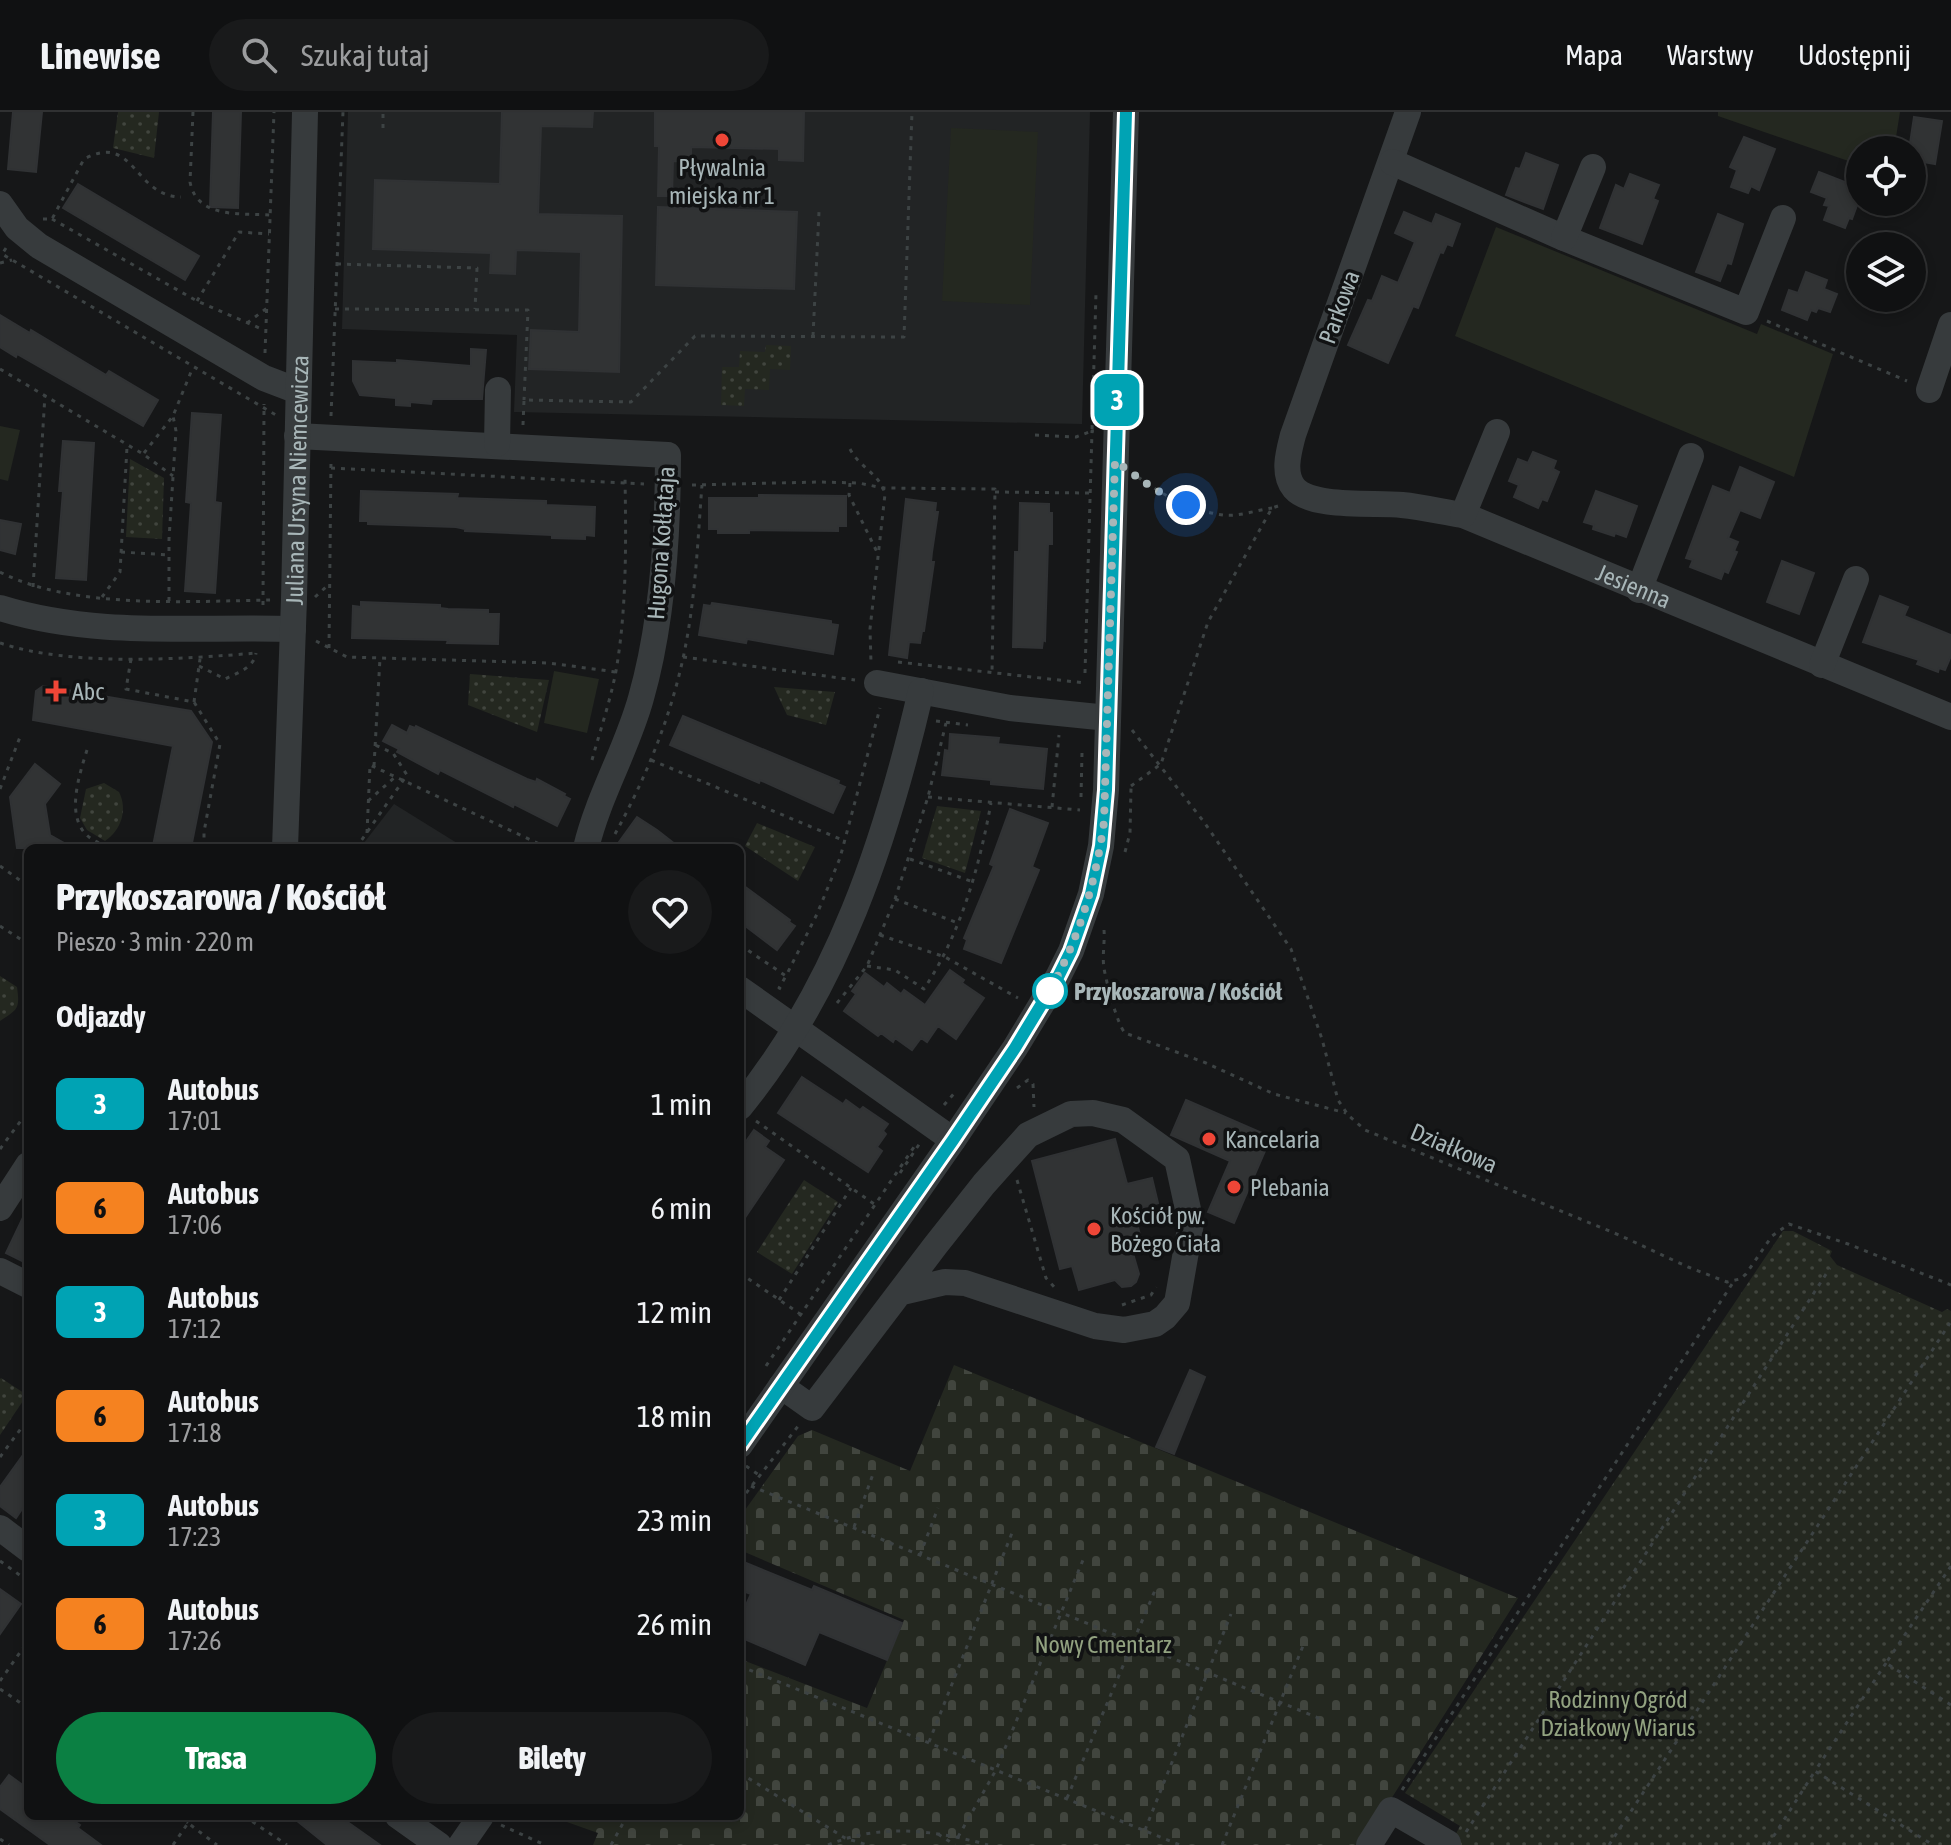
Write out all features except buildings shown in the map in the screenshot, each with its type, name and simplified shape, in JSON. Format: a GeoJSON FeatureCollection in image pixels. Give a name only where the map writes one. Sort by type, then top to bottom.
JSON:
{"type":"FeatureCollection","features":[{"type":"Feature","properties":{"kind":"street","name":"Juliana Ursyna Niemcewicza"},"geometry":{"type":"LineString","coordinates":[[285,844],[302,631],[297,436],[305,112]]}},
{"type":"Feature","properties":{"kind":"street"},"geometry":{"type":"LineString","coordinates":[[744,1437],[773,1376],[942,1125],[1015,1048],[1058,977],[1082,922],[1102,834],[1102,719],[1115,461],[1104,431],[1126,112]]}},
{"type":"Feature","properties":{"kind":"street","name":"Parkowa"},"geometry":{"type":"LineString","coordinates":[[1307,497],[1295,490],[1288,478],[1288,456],[1293,435],[1408,112]]}},
{"type":"Feature","properties":{"kind":"street"},"geometry":{"type":"LineString","coordinates":[[1392,162],[1564,238],[1746,312],[1783,218]]}},
{"type":"Feature","properties":{"kind":"street"},"geometry":{"type":"LineString","coordinates":[[1564,238],[1593,167]]}},
{"type":"Feature","properties":{"kind":"street"},"geometry":{"type":"LineString","coordinates":[[0,204],[17,228],[39,246],[264,378],[298,391]]}},
{"type":"Feature","properties":{"kind":"street"},"geometry":{"type":"LineString","coordinates":[[1929,390],[1951,325]]}},
{"type":"Feature","properties":{"kind":"street"},"geometry":{"type":"LineString","coordinates":[[497,444],[498,390]]}},
{"type":"Feature","properties":{"kind":"street"},"geometry":{"type":"LineString","coordinates":[[1463,515],[1497,432]]}},
{"type":"Feature","properties":{"kind":"street","name":"Hugona Kołłątaja"},"geometry":{"type":"LineString","coordinates":[[297,436],[668,455],[661,581],[647,674],[621,757],[588,844]]}},
{"type":"Feature","properties":{"kind":"street"},"geometry":{"type":"LineString","coordinates":[[1639,590],[1691,456]]}},
{"type":"Feature","properties":{"kind":"street","name":"Jesienna"},"geometry":{"type":"LineString","coordinates":[[1307,497],[1326,501],[1403,505],[1463,515],[1951,717]]}},
{"type":"Feature","properties":{"kind":"street"},"geometry":{"type":"LineString","coordinates":[[1822,665],[1856,579]]}},
{"type":"Feature","properties":{"kind":"street"},"geometry":{"type":"LineString","coordinates":[[0,608],[96,628],[302,631]]}},
{"type":"Feature","properties":{"kind":"street"},"geometry":{"type":"LineString","coordinates":[[883,676],[921,691],[966,702],[1102,719]]}},
{"type":"Feature","properties":{"kind":"street"},"geometry":{"type":"LineString","coordinates":[[744,1108],[826,975],[864,888],[897,786],[921,691]]}},
{"type":"Feature","properties":{"kind":"street"},"geometry":{"type":"LineString","coordinates":[[744,992],[942,1125]]}},
{"type":"Feature","properties":{"kind":"street"},"geometry":{"type":"LineString","coordinates":[[773,1376],[812,1408],[935,1246],[1010,1153],[1041,1127],[1071,1114],[1093,1113],[1123,1120],[1177,1159],[1191,1223],[1177,1303],[1155,1324],[1124,1330],[1095,1326],[965,1283],[945,1282],[902,1292]]}},
{"type":"Feature","properties":{"kind":"street"},"geometry":{"type":"LineString","coordinates":[[0,1208],[24,1171]]}},
{"type":"Feature","properties":{"kind":"street"},"geometry":{"type":"LineString","coordinates":[[0,1271],[24,1283]]}},
{"type":"Feature","properties":{"kind":"street"},"geometry":{"type":"LineString","coordinates":[[0,1528],[24,1546]]}},
{"type":"Feature","properties":{"kind":"street"},"geometry":{"type":"LineString","coordinates":[[1369,1845],[1391,1810],[1455,1841]]}},
{"type":"Feature","properties":{"kind":"street"},"geometry":{"type":"LineString","coordinates":[[404,1820],[439,1845]]}},
{"type":"Feature","properties":{"kind":"street"},"geometry":{"type":"LineString","coordinates":[[461,1845],[491,1821]]}},
{"type":"Feature","properties":{"kind":"path"},"geometry":{"type":"LineString","coordinates":[[193,112],[190,182],[193,193],[200,202],[218,212],[270,215]]}},
{"type":"Feature","properties":{"kind":"path"},"geometry":{"type":"LineString","coordinates":[[329,648],[330,437],[343,112]]}},
{"type":"Feature","properties":{"kind":"path"},"geometry":{"type":"LineString","coordinates":[[383,112],[383,128]]}},
{"type":"Feature","properties":{"kind":"path"},"geometry":{"type":"LineString","coordinates":[[524,400],[631,402],[695,336],[904,337],[912,112]]}},
{"type":"Feature","properties":{"kind":"path"},"geometry":{"type":"LineString","coordinates":[[52,219],[84,159],[100,154],[118,153],[149,185],[167,197],[181,197]]}},
{"type":"Feature","properties":{"kind":"path"},"geometry":{"type":"LineString","coordinates":[[813,336],[819,212]]}},
{"type":"Feature","properties":{"kind":"path"},"geometry":{"type":"LineString","coordinates":[[33,217],[52,219],[197,301],[266,330]]}},
{"type":"Feature","properties":{"kind":"path"},"geometry":{"type":"LineString","coordinates":[[197,301],[239,232],[269,234]]}},
{"type":"Feature","properties":{"kind":"path"},"geometry":{"type":"LineString","coordinates":[[0,263],[12,260]]}},
{"type":"Feature","properties":{"kind":"path"},"geometry":{"type":"LineString","coordinates":[[337,264],[477,268],[475,309]]}},
{"type":"Feature","properties":{"kind":"path"},"geometry":{"type":"LineString","coordinates":[[1096,292],[1104,431],[1090,493],[1085,683],[1102,719],[1161,764],[1291,949],[1322,1039],[1335,1092],[1346,1113]]}},
{"type":"Feature","properties":{"kind":"path"},"geometry":{"type":"LineString","coordinates":[[247,323],[267,308]]}},
{"type":"Feature","properties":{"kind":"path"},"geometry":{"type":"LineString","coordinates":[[335,309],[528,310],[523,446]]}},
{"type":"Feature","properties":{"kind":"path"},"geometry":{"type":"LineString","coordinates":[[1746,312],[1929,390]]}},
{"type":"Feature","properties":{"kind":"path"},"geometry":{"type":"LineString","coordinates":[[143,454],[173,416],[193,367]]}},
{"type":"Feature","properties":{"kind":"path"},"geometry":{"type":"LineString","coordinates":[[0,369],[143,454],[173,476]]}},
{"type":"Feature","properties":{"kind":"path"},"geometry":{"type":"LineString","coordinates":[[33,587],[45,395]]}},
{"type":"Feature","properties":{"kind":"path"},"geometry":{"type":"LineString","coordinates":[[169,601],[176,431],[173,416]]}},
{"type":"Feature","properties":{"kind":"path"},"geometry":{"type":"LineString","coordinates":[[1035,435],[1076,437],[1104,431]]}},
{"type":"Feature","properties":{"kind":"path"},"geometry":{"type":"LineString","coordinates":[[102,597],[120,572],[127,445]]}},
{"type":"Feature","properties":{"kind":"path"},"geometry":{"type":"LineString","coordinates":[[744,948],[786,976],[817,914],[845,841],[883,676],[869,646],[885,503],[883,488],[854,459],[850,449]]}},
{"type":"Feature","properties":{"kind":"path"},"geometry":{"type":"LineString","coordinates":[[588,772],[616,672],[624,598],[625,452]]}},
{"type":"Feature","properties":{"kind":"path"},"geometry":{"type":"LineString","coordinates":[[1115,461],[1154,489],[1186,505],[1225,516],[1272,508],[1307,497]]}},
{"type":"Feature","properties":{"kind":"path"},"geometry":{"type":"LineString","coordinates":[[331,468],[668,485],[850,483],[883,488],[1090,493]]}},
{"type":"Feature","properties":{"kind":"path"},"geometry":{"type":"LineString","coordinates":[[850,483],[849,495],[879,556]]}},
{"type":"Feature","properties":{"kind":"path"},"geometry":{"type":"LineString","coordinates":[[992,673],[995,492]]}},
{"type":"Feature","properties":{"kind":"path"},"geometry":{"type":"LineString","coordinates":[[1091,671],[1096,506]]}},
{"type":"Feature","properties":{"kind":"path"},"geometry":{"type":"LineString","coordinates":[[1131,786],[1161,764],[1208,622],[1272,508]]}},
{"type":"Feature","properties":{"kind":"path"},"geometry":{"type":"LineString","coordinates":[[121,552],[169,555]]}},
{"type":"Feature","properties":{"kind":"path"},"geometry":{"type":"LineString","coordinates":[[0,572],[33,587],[102,597],[169,601],[263,600]]}},
{"type":"Feature","properties":{"kind":"path"},"geometry":{"type":"LineString","coordinates":[[302,631],[347,657],[549,663],[616,672]]}},
{"type":"Feature","properties":{"kind":"path"},"geometry":{"type":"LineString","coordinates":[[0,643],[34,651],[131,659],[265,652]]}},
{"type":"Feature","properties":{"kind":"path"},"geometry":{"type":"LineString","coordinates":[[199,666],[225,679],[248,667],[256,658],[256,653]]}},
{"type":"Feature","properties":{"kind":"path"},"geometry":{"type":"LineString","coordinates":[[201,657],[194,702],[220,744],[204,844]]}},
{"type":"Feature","properties":{"kind":"path"},"geometry":{"type":"LineString","coordinates":[[683,657],[883,676],[992,673],[1085,683]]}},
{"type":"Feature","properties":{"kind":"path"},"geometry":{"type":"LineString","coordinates":[[374,767],[380,658]]}},
{"type":"Feature","properties":{"kind":"path"},"geometry":{"type":"LineString","coordinates":[[131,659],[126,689],[194,702]]}},
{"type":"Feature","properties":{"kind":"path"},"geometry":{"type":"LineString","coordinates":[[1102,719],[1082,820],[1080,810],[1102,719]]}},
{"type":"Feature","properties":{"kind":"path"},"geometry":{"type":"LineString","coordinates":[[835,1005],[867,966],[895,899],[928,797],[946,723]]}},
{"type":"Feature","properties":{"kind":"path"},"geometry":{"type":"LineString","coordinates":[[1052,808],[1059,735]]}},
{"type":"Feature","properties":{"kind":"path"},"geometry":{"type":"LineString","coordinates":[[0,789],[20,737]]}},
{"type":"Feature","properties":{"kind":"path"},"geometry":{"type":"LineString","coordinates":[[359,844],[407,775],[393,753],[375,745]]}},
{"type":"Feature","properties":{"kind":"path"},"geometry":{"type":"LineString","coordinates":[[87,750],[74,795],[78,820],[92,838],[105,844]]}},
{"type":"Feature","properties":{"kind":"path"},"geometry":{"type":"LineString","coordinates":[[651,760],[845,841]]}},
{"type":"Feature","properties":{"kind":"path"},"geometry":{"type":"LineString","coordinates":[[367,833],[370,765],[539,844]]}},
{"type":"Feature","properties":{"kind":"path"},"geometry":{"type":"LineString","coordinates":[[368,801],[395,777]]}},
{"type":"Feature","properties":{"kind":"path"},"geometry":{"type":"LineString","coordinates":[[928,797],[1080,810]]}},
{"type":"Feature","properties":{"kind":"path"},"geometry":{"type":"LineString","coordinates":[[867,966],[895,970],[924,989],[945,957],[973,882],[991,803]]}},
{"type":"Feature","properties":{"kind":"path"},"geometry":{"type":"LineString","coordinates":[[910,859],[973,882]]}},
{"type":"Feature","properties":{"kind":"path"},"geometry":{"type":"LineString","coordinates":[[0,866],[24,883]]}},
{"type":"Feature","properties":{"kind":"path"},"geometry":{"type":"LineString","coordinates":[[895,899],[958,923]]}},
{"type":"Feature","properties":{"kind":"path"},"geometry":{"type":"LineString","coordinates":[[0,926],[24,941]]}},
{"type":"Feature","properties":{"kind":"path"},"geometry":{"type":"LineString","coordinates":[[1104,930],[1106,946],[1103,966],[1118,1025],[1125,1033],[1206,1063],[1274,1094],[1346,1113]]}},
{"type":"Feature","properties":{"kind":"path"},"geometry":{"type":"LineString","coordinates":[[880,935],[945,957],[1019,998]]}},
{"type":"Feature","properties":{"kind":"path"},"geometry":{"type":"LineString","coordinates":[[1013,1093],[1028,1080],[1033,1084],[1034,1100]]}},
{"type":"Feature","properties":{"kind":"path"},"geometry":{"type":"LineString","coordinates":[[773,1376],[801,1315],[917,1143],[942,1125],[958,1092],[942,1125]]}},
{"type":"Feature","properties":{"kind":"path"},"geometry":{"type":"LineString","coordinates":[[744,1111],[876,1205]]}},
{"type":"Feature","properties":{"kind":"path","name":"Działkowa"},"geometry":{"type":"LineString","coordinates":[[1346,1113],[1365,1130],[1619,1235],[1688,1267],[1727,1282],[1734,1281]]}},
{"type":"Feature","properties":{"kind":"path"},"geometry":{"type":"LineString","coordinates":[[0,1149],[24,1116]]}},
{"type":"Feature","properties":{"kind":"path"},"geometry":{"type":"LineString","coordinates":[[1010,1153],[1046,1278],[1058,1291]]}},
{"type":"Feature","properties":{"kind":"path"},"geometry":{"type":"LineString","coordinates":[[779,1300],[851,1188]]}},
{"type":"Feature","properties":{"kind":"path"},"geometry":{"type":"LineString","coordinates":[[1401,1792],[1734,1281],[1746,1274],[1772,1236],[1789,1224],[1951,1285]]}},
{"type":"Feature","properties":{"kind":"path"},"geometry":{"type":"LineString","coordinates":[[1455,1841],[1830,1268]]}},
{"type":"Feature","properties":{"kind":"path"},"geometry":{"type":"LineString","coordinates":[[744,1276],[801,1315]]}},
{"type":"Feature","properties":{"kind":"path"},"geometry":{"type":"LineString","coordinates":[[1120,1306],[1151,1295],[1161,1277]]}},
{"type":"Feature","properties":{"kind":"path"},"geometry":{"type":"LineString","coordinates":[[1609,1845],[1950,1323]]}},
{"type":"Feature","properties":{"kind":"path"},"geometry":{"type":"LineString","coordinates":[[744,1496],[812,1408]]}},
{"type":"Feature","properties":{"kind":"path"},"geometry":{"type":"LineString","coordinates":[[0,1457],[24,1424]]}},
{"type":"Feature","properties":{"kind":"path"},"geometry":{"type":"LineString","coordinates":[[744,1464],[759,1475]]}},
{"type":"Feature","properties":{"kind":"path"},"geometry":{"type":"LineString","coordinates":[[854,1528],[873,1474]]}},
{"type":"Feature","properties":{"kind":"path"},"geometry":{"type":"LineString","coordinates":[[751,1486],[1321,1719]]}},
{"type":"Feature","properties":{"kind":"path"},"geometry":{"type":"LineString","coordinates":[[920,1555],[938,1508]]}},
{"type":"Feature","properties":{"kind":"path"},"geometry":{"type":"LineString","coordinates":[[929,1743],[1012,1533]]}},
{"type":"Feature","properties":{"kind":"path"},"geometry":{"type":"LineString","coordinates":[[958,1837],[996,1770],[1083,1560]]}},
{"type":"Feature","properties":{"kind":"path"},"geometry":{"type":"LineString","coordinates":[[0,1561],[24,1578]]}},
{"type":"Feature","properties":{"kind":"path"},"geometry":{"type":"LineString","coordinates":[[1768,1845],[1951,1566]]}},
{"type":"Feature","properties":{"kind":"path"},"geometry":{"type":"LineString","coordinates":[[1067,1799],[1156,1588]]}},
{"type":"Feature","properties":{"kind":"path"},"geometry":{"type":"LineString","coordinates":[[1144,1831],[1231,1614]]}},
{"type":"Feature","properties":{"kind":"path"},"geometry":{"type":"LineString","coordinates":[[1222,1845],[1303,1646]]}},
{"type":"Feature","properties":{"kind":"path"},"geometry":{"type":"LineString","coordinates":[[0,1681],[24,1647]]}},
{"type":"Feature","properties":{"kind":"path"},"geometry":{"type":"LineString","coordinates":[[1886,1663],[1951,1705]]}},
{"type":"Feature","properties":{"kind":"path"},"geometry":{"type":"LineString","coordinates":[[744,1668],[1180,1845]]}},
{"type":"Feature","properties":{"kind":"path"},"geometry":{"type":"LineString","coordinates":[[0,1689],[24,1705]]}},
{"type":"Feature","properties":{"kind":"path"},"geometry":{"type":"LineString","coordinates":[[1815,1771],[1933,1845]]}},
{"type":"Feature","properties":{"kind":"path"},"geometry":{"type":"LineString","coordinates":[[744,1775],[845,1838],[867,1845]]}},
{"type":"Feature","properties":{"kind":"path"},"geometry":{"type":"LineString","coordinates":[[184,1820],[217,1845]]}},
{"type":"Feature","properties":{"kind":"path"},"geometry":{"type":"LineString","coordinates":[[250,1820],[287,1845]]}},
{"type":"Feature","properties":{"kind":"path"},"geometry":{"type":"LineString","coordinates":[[611,1845],[625,1820]]}},
{"type":"Feature","properties":{"kind":"path"},"geometry":{"type":"LineString","coordinates":[[491,1821],[545,1845]]}},
{"type":"Feature","properties":{"kind":"path"},"geometry":{"type":"LineString","coordinates":[[173,1845],[188,1823]]}},
{"type":"Feature","properties":{"kind":"path"},"geometry":{"type":"LineString","coordinates":[[828,1845],[845,1838],[902,1830],[958,1837],[988,1845]]}},
{"type":"Feature","properties":{"kind":"path"},"geometry":{"type":"LineString","coordinates":[[935,1833],[955,1845]]}},
{"type":"Feature","properties":{"kind":"path"},"geometry":{"type":"LineString","coordinates":[[0,1839],[9,1845]]}},
{"type":"Feature","properties":{"kind":"shaded area"},"geometry":{"type":"Polygon","coordinates":[[[348,112],[1090,112],[1082,424],[514,412],[517,335],[342,329],[348,112]]]}},
{"type":"Feature","properties":{"kind":"shaded area"},"geometry":{"type":"Polygon","coordinates":[[[394,804],[459,844],[363,844],[394,804]]]}},
{"type":"Feature","properties":{"kind":"green space"},"geometry":{"type":"Polygon","coordinates":[[[118,112],[159,112],[154,158],[113,148],[118,112]]]}},
{"type":"Feature","properties":{"kind":"green space"},"geometry":{"type":"Polygon","coordinates":[[[1718,112],[1900,112],[1896,136],[1846,136],[1846,160],[1718,116],[1718,112]]]}},
{"type":"Feature","properties":{"kind":"green space"},"geometry":{"type":"Polygon","coordinates":[[[951,128],[1038,132],[1030,305],[942,301],[951,128]]]}},
{"type":"Feature","properties":{"kind":"green space"},"geometry":{"type":"Polygon","coordinates":[[[1496,227],[1757,334],[1761,324],[1833,354],[1794,477],[1455,336],[1496,227]]]}},
{"type":"Feature","properties":{"kind":"green space"},"geometry":{"type":"Polygon","coordinates":[[[766,345],[791,346],[790,370],[770,369],[769,390],[745,389],[744,406],[721,405],[722,367],[739,367],[740,351],[765,352],[766,345]]]}},
{"type":"Feature","properties":{"kind":"green space"},"geometry":{"type":"Polygon","coordinates":[[[0,426],[20,430],[8,481],[0,479],[0,426]]]}},
{"type":"Feature","properties":{"kind":"green space"},"geometry":{"type":"Polygon","coordinates":[[[130,459],[164,478],[162,539],[126,537],[130,459]]]}},
{"type":"Feature","properties":{"kind":"green space"},"geometry":{"type":"Polygon","coordinates":[[[554,671],[599,679],[587,733],[544,723],[554,671]]]}},
{"type":"Feature","properties":{"kind":"green space"},"geometry":{"type":"Polygon","coordinates":[[[470,674],[549,680],[537,732],[468,705],[470,674]]]}},
{"type":"Feature","properties":{"kind":"green space"},"geometry":{"type":"Polygon","coordinates":[[[774,687],[835,692],[826,725],[787,715],[774,687]]]}},
{"type":"Feature","properties":{"kind":"green space"},"geometry":{"type":"Polygon","coordinates":[[[104,783],[119,792],[123,806],[119,825],[105,841],[87,830],[80,818],[86,789],[104,783]]]}},
{"type":"Feature","properties":{"kind":"green space"},"geometry":{"type":"Polygon","coordinates":[[[937,806],[981,811],[965,873],[922,858],[937,806]]]}},
{"type":"Feature","properties":{"kind":"green space"},"geometry":{"type":"Polygon","coordinates":[[[757,823],[815,847],[798,881],[745,846],[757,823]]]}},
{"type":"Feature","properties":{"kind":"green space"},"geometry":{"type":"Polygon","coordinates":[[[0,976],[17,987],[18,1004],[0,1021],[0,976]]]}},
{"type":"Feature","properties":{"kind":"green space"},"geometry":{"type":"Polygon","coordinates":[[[804,1180],[838,1202],[792,1274],[757,1252],[804,1180]]]}},
{"type":"Feature","properties":{"kind":"green space","name":"Rodzinny Ogród Działkowy Wiarus"},"geometry":{"type":"Polygon","coordinates":[[[1783,1231],[1793,1231],[1832,1251],[1830,1256],[1837,1265],[1942,1312],[1947,1309],[1951,1311],[1951,1845],[1450,1845],[1460,1826],[1405,1793],[1783,1231]]]}},
{"type":"Feature","properties":{"kind":"green space","name":"Nowy Cmentarz"},"geometry":{"type":"Polygon","coordinates":[[[954,1365],[1518,1598],[1362,1845],[593,1845],[598,1833],[561,1820],[744,1820],[744,1661],[867,1708],[904,1620],[744,1552],[744,1511],[798,1436],[812,1430],[910,1471],[954,1365]]]}},
{"type":"Feature","properties":{"kind":"green space"},"geometry":{"type":"Polygon","coordinates":[[[0,1379],[24,1393],[24,1399],[0,1435],[0,1379]]]}},
{"type":"Feature","properties":{"kind":"bus line","name":"3"},"geometry":{"type":"LineString","coordinates":[[744,1439],[1015,1048],[1071,951],[1091,894],[1101,846],[1106,790],[1126,112]]}},
{"type":"Feature","properties":{"kind":"place","name":"Pływalnia miejska nr 1"},"geometry":{"type":"Point","coordinates":[722,140]}},
{"type":"Feature","properties":{"kind":"place","name":"Abc"},"geometry":{"type":"Point","coordinates":[56,691]}},
{"type":"Feature","properties":{"kind":"place","name":"Przykoszarowa / Kościół"},"geometry":{"type":"Point","coordinates":[1050,991]}},
{"type":"Feature","properties":{"kind":"place","name":"Kancelaria"},"geometry":{"type":"Point","coordinates":[1209,1139]}},
{"type":"Feature","properties":{"kind":"place","name":"Plebania"},"geometry":{"type":"Point","coordinates":[1234,1187]}},
{"type":"Feature","properties":{"kind":"place","name":"Kościół pw. Bożego Ciała"},"geometry":{"type":"Point","coordinates":[1094,1229]}},
{"type":"Feature","properties":{"kind":"route"},"geometry":{"type":"LineString","coordinates":[[1050,991],[1043,1002],[1071,951],[1082,922],[1091,894],[1104,822],[1115,461],[1154,489],[1186,505]]}}]}
